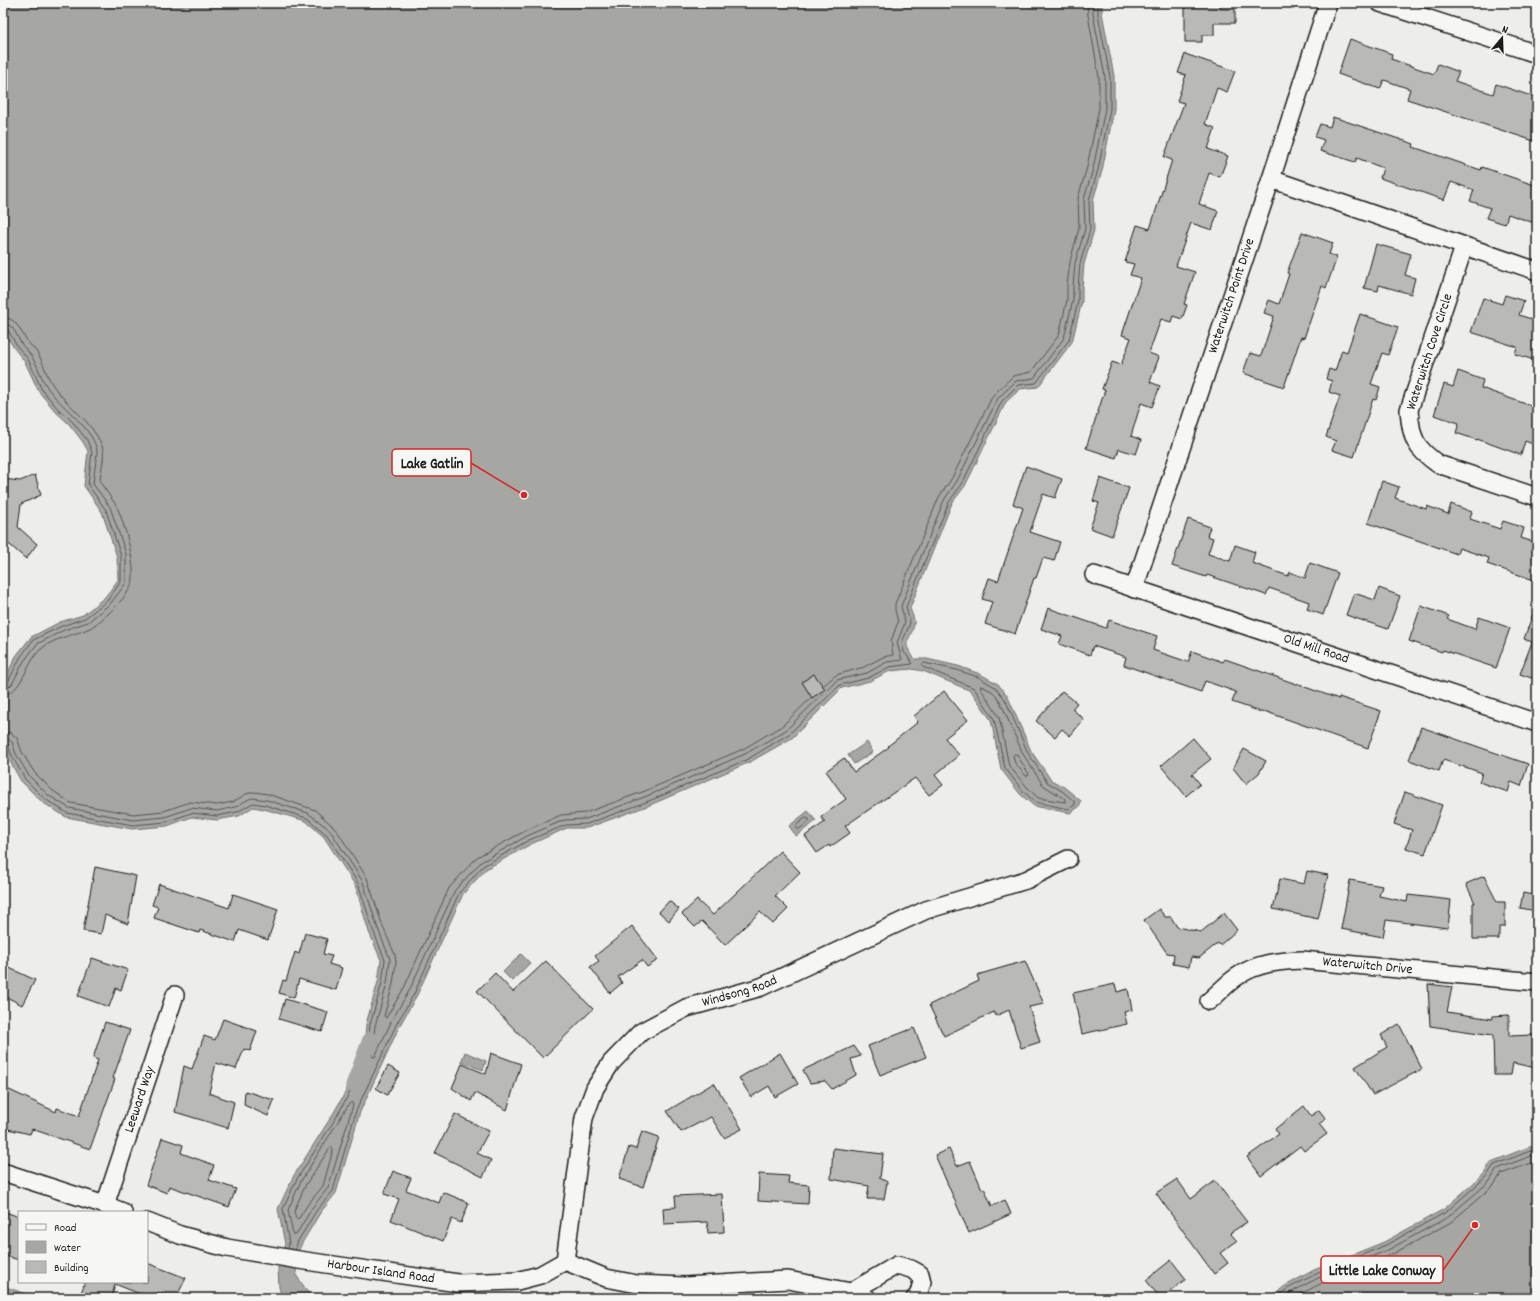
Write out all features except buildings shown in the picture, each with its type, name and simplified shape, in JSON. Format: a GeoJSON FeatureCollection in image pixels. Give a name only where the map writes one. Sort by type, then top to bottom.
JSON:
{"type":"FeatureCollection","features":[{"type":"Feature","properties":{"kind":"street","name":"Waterwitch Point Drive"},"geometry":{"type":"LineString","coordinates":[[1134,589],[1271,179],[1328,3]]}},
{"type":"Feature","properties":{"kind":"street"},"geometry":{"type":"LineString","coordinates":[[1380,3],[1535,51]]}},
{"type":"Feature","properties":{"kind":"street"},"geometry":{"type":"LineString","coordinates":[[1271,179],[1537,271]]}},
{"type":"Feature","properties":{"kind":"street","name":"Waterwitch Cove Circle"},"geometry":{"type":"LineString","coordinates":[[1464,247],[1410,410],[1410,426],[1415,443],[1425,455],[1438,464],[1537,497]]}},
{"type":"Feature","properties":{"kind":"street","name":"Old Mill Road"},"geometry":{"type":"LineString","coordinates":[[1094,575],[1537,723]]}},
{"type":"Feature","properties":{"kind":"street","name":"Windsong Road"},"geometry":{"type":"LineString","coordinates":[[565,1261],[584,1118],[595,1088],[611,1063],[641,1032],[686,1008],[761,987],[926,910],[1026,880],[1068,858]]}},
{"type":"Feature","properties":{"kind":"street","name":"Waterwitch Drive"},"geometry":{"type":"LineString","coordinates":[[1210,1001],[1237,976],[1251,968],[1274,962],[1302,960],[1537,982]]}},
{"type":"Feature","properties":{"kind":"street","name":"Leeward Way"},"geometry":{"type":"LineString","coordinates":[[105,1205],[175,995]]}},
{"type":"Feature","properties":{"kind":"street"},"geometry":{"type":"LineString","coordinates":[[3,1172],[120,1211]]}},
{"type":"Feature","properties":{"kind":"street","name":"Harbour Island Road"},"geometry":{"type":"LineString","coordinates":[[148,1222],[180,1235],[227,1248],[278,1257],[458,1283],[517,1281],[540,1275],[565,1261]]}},
{"type":"Feature","properties":{"kind":"street"},"geometry":{"type":"LineString","coordinates":[[565,1261],[606,1278],[637,1284],[684,1286],[788,1280],[851,1292],[868,1298]]}},
{"type":"Feature","properties":{"kind":"street"},"geometry":{"type":"LineString","coordinates":[[851,1292],[897,1265],[911,1268],[920,1274],[922,1282],[918,1296],[915,1298]]}},
{"type":"Feature","properties":{"kind":"water"},"geometry":{"type":"Polygon","coordinates":[[[3,3],[1102,3],[1102,13],[1114,76],[1114,109],[1102,171],[1093,200],[1094,230],[1084,264],[1082,301],[1072,342],[1038,387],[1020,389],[1006,402],[965,486],[952,503],[910,608],[914,624],[913,630],[907,641],[910,653],[915,659],[927,659],[958,666],[980,674],[998,684],[1008,697],[1031,751],[1051,780],[1064,787],[1081,801],[1079,807],[1070,813],[1034,806],[1020,794],[1001,769],[991,720],[971,691],[923,671],[912,669],[890,671],[870,681],[842,688],[792,738],[750,762],[650,805],[587,828],[567,828],[531,844],[486,869],[463,894],[417,995],[400,1025],[360,1112],[336,1193],[320,1213],[297,1254],[296,1275],[312,1298],[282,1298],[279,1287],[278,1268],[285,1244],[278,1209],[293,1177],[333,1114],[363,1061],[366,1024],[378,982],[381,960],[369,932],[355,885],[324,837],[306,821],[253,807],[239,816],[217,820],[192,817],[167,826],[132,829],[66,817],[42,802],[21,781],[8,758],[3,741],[3,683],[16,656],[31,637],[60,622],[83,615],[105,597],[118,580],[117,557],[102,512],[84,486],[88,451],[69,424],[56,412],[39,392],[25,362],[3,330],[3,3]]]}},
{"type":"Feature","properties":{"kind":"water"},"geometry":{"type":"Polygon","coordinates":[[[867,742],[873,752],[854,764],[848,755],[867,742]]]}},
{"type":"Feature","properties":{"kind":"water"},"geometry":{"type":"Polygon","coordinates":[[[808,811],[816,821],[796,836],[789,826],[808,811]]]}},
{"type":"Feature","properties":{"kind":"water"},"geometry":{"type":"Polygon","coordinates":[[[521,954],[530,963],[512,981],[503,972],[521,954]]]}},
{"type":"Feature","properties":{"kind":"water"},"geometry":{"type":"Polygon","coordinates":[[[465,1052],[486,1061],[483,1070],[461,1062],[465,1052]]]}},
{"type":"Feature","properties":{"kind":"water"},"geometry":{"type":"Polygon","coordinates":[[[1537,1146],[1537,1298],[1270,1298],[1285,1286],[1314,1270],[1384,1242],[1444,1209],[1484,1174],[1491,1162],[1529,1147],[1537,1146]]]}},
{"type":"Feature","properties":{"kind":"water"},"geometry":{"type":"Polygon","coordinates":[[[3,1286],[38,1298],[3,1298],[3,1286]]]}},
{"type":"Feature","properties":{"kind":"waterway"},"geometry":{"type":"LineString","coordinates":[[353,1085],[370,1039]]}},
{"type":"Feature","properties":{"kind":"place","name":"Lake Gatlin"},"geometry":{"type":"Point","coordinates":[524,495]}},
{"type":"Feature","properties":{"kind":"place","name":"Little Lake Conway"},"geometry":{"type":"Point","coordinates":[1475,1225]}}]}
